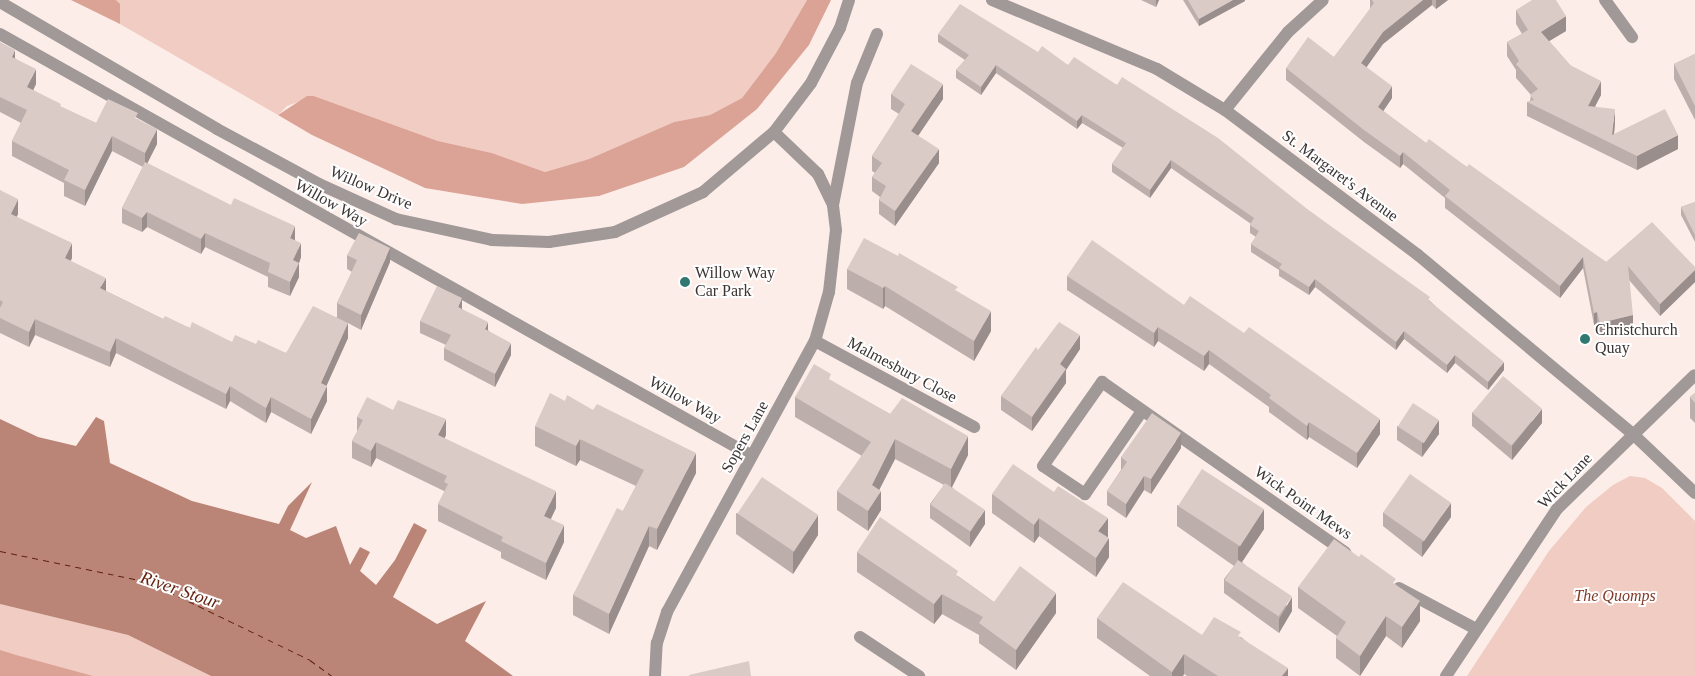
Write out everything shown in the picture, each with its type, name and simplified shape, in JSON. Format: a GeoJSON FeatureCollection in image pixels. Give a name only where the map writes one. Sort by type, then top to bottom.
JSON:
{"type":"FeatureCollection","features":[{"type":"Feature","properties":{"kind":"street"},"geometry":{"type":"LineString","coordinates":[[774,132],[811,83],[840,28],[849,0]]}},
{"type":"Feature","properties":{"kind":"street","name":"St. Margaret's Avenue"},"geometry":{"type":"LineString","coordinates":[[992,0],[1156,69],[1225,110],[1418,255],[1634,435],[1695,493]]}},
{"type":"Feature","properties":{"kind":"street"},"geometry":{"type":"LineString","coordinates":[[1225,110],[1288,32],[1323,0]]}},
{"type":"Feature","properties":{"kind":"street"},"geometry":{"type":"LineString","coordinates":[[1605,0],[1632,37]]}},
{"type":"Feature","properties":{"kind":"street","name":"Willow Drive"},"geometry":{"type":"LineString","coordinates":[[0,2],[217,129],[319,184],[396,219],[492,240],[549,242],[614,232],[703,192],[774,132]]}},
{"type":"Feature","properties":{"kind":"street","name":"Willow Way"},"geometry":{"type":"LineString","coordinates":[[0,34],[752,456]]}},
{"type":"Feature","properties":{"kind":"street","name":"Sopers Lane"},"geometry":{"type":"LineString","coordinates":[[655,676],[657,643],[668,612],[815,341],[829,292],[834,254],[833,205],[857,83],[877,34]]}},
{"type":"Feature","properties":{"kind":"street","name":"Sopers Lane"},"geometry":{"type":"LineString","coordinates":[[774,132],[818,174],[833,205]]}},
{"type":"Feature","properties":{"kind":"street","name":"Malmesbury Close"},"geometry":{"type":"LineString","coordinates":[[815,341],[974,427]]}},
{"type":"Feature","properties":{"kind":"street","name":"Wick Lane"},"geometry":{"type":"LineString","coordinates":[[1446,676],[1557,509],[1695,375]]}},
{"type":"Feature","properties":{"kind":"street","name":"Wick Point Mews"},"geometry":{"type":"LineString","coordinates":[[1142,411],[1085,494],[1043,466],[1102,382],[1357,560]]}},
{"type":"Feature","properties":{"kind":"street"},"geometry":{"type":"LineString","coordinates":[[1388,583],[1476,629]]}},
{"type":"Feature","properties":{"kind":"street"},"geometry":{"type":"LineString","coordinates":[[860,637],[919,676]]}},
{"type":"Feature","properties":{"kind":"green space"},"geometry":{"type":"Polygon","coordinates":[[[116,0],[807,0],[776,53],[742,98],[710,115],[674,122],[589,159],[545,172],[492,153],[438,141],[314,96],[287,106],[278,115],[120,24],[120,5],[116,0]]]}},
{"type":"Feature","properties":{"kind":"green space","name":"The Quomps"},"geometry":{"type":"Polygon","coordinates":[[[1630,476],[1645,478],[1662,488],[1695,521],[1695,676],[1467,676],[1549,551],[1586,507],[1613,485],[1630,476]]]}},
{"type":"Feature","properties":{"kind":"green space"},"geometry":{"type":"Polygon","coordinates":[[[0,604],[128,635],[211,676],[0,676],[0,604]]]}},
{"type":"Feature","properties":{"kind":"shaded area"},"geometry":{"type":"Polygon","coordinates":[[[71,0],[116,0],[120,4],[120,24],[71,0]]]}},
{"type":"Feature","properties":{"kind":"shaded area"},"geometry":{"type":"Polygon","coordinates":[[[807,0],[831,0],[809,45],[757,109],[684,167],[599,196],[522,204],[425,188],[312,135],[278,115],[307,96],[314,96],[438,141],[492,153],[545,172],[589,159],[674,122],[710,115],[742,98],[776,53],[807,0]]]}},
{"type":"Feature","properties":{"kind":"shaded area"},"geometry":{"type":"Polygon","coordinates":[[[0,650],[16,655],[93,676],[0,676],[0,650]]]}},
{"type":"Feature","properties":{"kind":"water","name":"River Stour"},"geometry":{"type":"Polygon","coordinates":[[[96,417],[104,421],[110,463],[192,501],[279,524],[288,506],[312,482],[290,530],[306,538],[336,526],[350,565],[360,547],[370,552],[360,571],[376,585],[395,560],[414,523],[427,530],[393,597],[437,624],[486,601],[465,641],[513,676],[211,676],[128,635],[0,604],[0,419],[38,437],[76,446],[96,417]]]}},
{"type":"Feature","properties":{"kind":"building"},"geometry":{"type":"Polygon","coordinates":[[[1188,0],[1233,0],[1199,19],[1188,0]]]}},
{"type":"Feature","properties":{"kind":"building"},"geometry":{"type":"Polygon","coordinates":[[[1372,0],[1423,0],[1383,32],[1361,63],[1392,86],[1378,107],[1426,143],[1429,139],[1467,167],[1469,164],[1606,262],[1652,222],[1695,267],[1695,270],[1660,304],[1628,266],[1633,315],[1600,323],[1597,312],[1594,313],[1583,257],[1560,286],[1445,196],[1450,190],[1403,152],[1400,156],[1286,68],[1308,37],[1334,57],[1374,3],[1372,0]]]}},
{"type":"Feature","properties":{"kind":"building"},"geometry":{"type":"Polygon","coordinates":[[[1532,0],[1556,0],[1566,16],[1541,32],[1570,65],[1601,81],[1588,106],[1615,109],[1612,135],[1665,109],[1678,135],[1637,156],[1527,102],[1534,100],[1530,95],[1538,89],[1516,64],[1519,61],[1507,42],[1528,30],[1516,10],[1532,0]]]}},
{"type":"Feature","properties":{"kind":"building"},"geometry":{"type":"Polygon","coordinates":[[[960,4],[1038,52],[1042,46],[1068,65],[1074,57],[1117,85],[1122,77],[1218,138],[1311,212],[1430,297],[1428,300],[1504,362],[1488,382],[1455,355],[1447,365],[1404,331],[1396,342],[1315,279],[1309,287],[1279,268],[1282,264],[1251,244],[1259,231],[1250,225],[1254,218],[1171,160],[1150,190],[1112,164],[1126,143],[1082,115],[1077,121],[996,65],[981,87],[956,70],[969,55],[938,34],[960,4]]]}},
{"type":"Feature","properties":{"kind":"building"},"geometry":{"type":"Polygon","coordinates":[[[0,42],[15,50],[12,57],[36,69],[27,87],[61,104],[60,106],[96,123],[108,99],[138,113],[135,118],[157,129],[145,153],[112,136],[85,190],[64,180],[69,170],[12,141],[27,110],[0,97],[0,42]]]}},
{"type":"Feature","properties":{"kind":"building"},"geometry":{"type":"Polygon","coordinates":[[[1695,54],[1695,106],[1674,64],[1695,54]]]}},
{"type":"Feature","properties":{"kind":"building"},"geometry":{"type":"Polygon","coordinates":[[[911,64],[943,84],[911,131],[939,149],[895,211],[879,200],[886,186],[872,177],[882,163],[872,156],[905,104],[891,94],[911,64]]]}},
{"type":"Feature","properties":{"kind":"building"},"geometry":{"type":"Polygon","coordinates":[[[145,162],[231,205],[234,198],[295,226],[290,238],[301,243],[293,260],[299,263],[290,282],[268,272],[270,263],[205,233],[201,239],[147,212],[142,218],[122,208],[145,162]]]}},
{"type":"Feature","properties":{"kind":"building"},"geometry":{"type":"Polygon","coordinates":[[[0,190],[18,199],[11,214],[72,243],[65,258],[106,278],[100,288],[163,319],[165,316],[190,328],[192,322],[232,342],[235,335],[256,344],[258,340],[286,353],[313,306],[348,323],[321,383],[327,386],[311,419],[271,397],[266,408],[230,386],[226,394],[116,338],[110,352],[35,319],[29,332],[0,318],[0,308],[3,302],[0,300],[0,190]]]}},
{"type":"Feature","properties":{"kind":"building"},"geometry":{"type":"Polygon","coordinates":[[[1695,202],[1695,235],[1681,207],[1695,202]]]}},
{"type":"Feature","properties":{"kind":"building"},"geometry":{"type":"Polygon","coordinates":[[[359,233],[390,248],[361,315],[337,303],[357,260],[347,255],[359,233]]]}},
{"type":"Feature","properties":{"kind":"building"},"geometry":{"type":"Polygon","coordinates":[[[864,238],[898,256],[899,253],[958,287],[955,290],[991,311],[974,341],[885,286],[883,288],[847,269],[864,238]]]}},
{"type":"Feature","properties":{"kind":"building"},"geometry":{"type":"Polygon","coordinates":[[[1092,240],[1184,305],[1190,296],[1244,333],[1249,327],[1380,419],[1357,453],[1309,422],[1307,426],[1269,398],[1271,395],[1209,350],[1204,356],[1158,327],[1154,333],[1067,276],[1092,240]]]}},
{"type":"Feature","properties":{"kind":"building"},"geometry":{"type":"Polygon","coordinates":[[[437,286],[462,298],[458,307],[488,322],[485,329],[511,343],[495,374],[444,348],[451,335],[420,321],[437,286]]]}},
{"type":"Feature","properties":{"kind":"building"},"geometry":{"type":"Polygon","coordinates":[[[1059,322],[1080,335],[1060,364],[1066,369],[1032,417],[1001,396],[1036,347],[1038,350],[1059,322]]]}},
{"type":"Feature","properties":{"kind":"building"},"geometry":{"type":"Polygon","coordinates":[[[814,364],[831,374],[829,379],[890,414],[902,398],[968,436],[951,469],[895,439],[872,485],[881,491],[868,511],[837,491],[871,442],[795,397],[814,364]]]}},
{"type":"Feature","properties":{"kind":"building"},"geometry":{"type":"Polygon","coordinates":[[[1503,376],[1542,409],[1511,446],[1472,413],[1503,376]]]}},
{"type":"Feature","properties":{"kind":"building"},"geometry":{"type":"Polygon","coordinates":[[[550,393],[565,401],[567,395],[593,410],[597,404],[696,453],[657,529],[649,526],[609,614],[573,595],[617,508],[623,511],[644,470],[580,439],[576,446],[535,426],[550,393]]]}},
{"type":"Feature","properties":{"kind":"building"},"geometry":{"type":"Polygon","coordinates":[[[1695,393],[1695,403],[1690,397],[1695,393]]]}},
{"type":"Feature","properties":{"kind":"building"},"geometry":{"type":"Polygon","coordinates":[[[367,397],[393,410],[398,400],[446,419],[438,435],[556,491],[544,516],[564,525],[546,563],[501,541],[503,537],[438,504],[448,484],[444,482],[447,476],[376,442],[371,451],[352,441],[363,420],[357,417],[367,397]]]}},
{"type":"Feature","properties":{"kind":"building"},"geometry":{"type":"Polygon","coordinates":[[[1413,403],[1439,420],[1424,443],[1398,426],[1413,403]]]}},
{"type":"Feature","properties":{"kind":"building"},"geometry":{"type":"Polygon","coordinates":[[[1152,413],[1181,433],[1151,479],[1144,476],[1126,504],[1107,491],[1127,462],[1121,457],[1152,413]]]}},
{"type":"Feature","properties":{"kind":"building"},"geometry":{"type":"Polygon","coordinates":[[[1013,464],[1054,492],[1058,486],[1108,518],[1098,531],[1109,538],[1096,558],[1039,518],[1034,525],[992,494],[1013,464]]]}},
{"type":"Feature","properties":{"kind":"building"},"geometry":{"type":"Polygon","coordinates":[[[1202,469],[1264,509],[1240,546],[1178,506],[1202,469]]]}},
{"type":"Feature","properties":{"kind":"building"},"geometry":{"type":"Polygon","coordinates":[[[1410,474],[1451,503],[1424,541],[1383,513],[1410,474]]]}},
{"type":"Feature","properties":{"kind":"building"},"geometry":{"type":"Polygon","coordinates":[[[762,477],[818,515],[794,552],[737,513],[762,477]]]}},
{"type":"Feature","properties":{"kind":"building"},"geometry":{"type":"Polygon","coordinates":[[[945,483],[985,510],[970,531],[930,505],[945,483]]]}},
{"type":"Feature","properties":{"kind":"building"},"geometry":{"type":"Polygon","coordinates":[[[880,517],[958,571],[956,575],[994,602],[1020,566],[1056,593],[1016,650],[979,623],[983,617],[942,594],[934,604],[857,552],[880,517]]]}},
{"type":"Feature","properties":{"kind":"building"},"geometry":{"type":"Polygon","coordinates":[[[1334,539],[1359,557],[1361,554],[1396,579],[1393,583],[1420,601],[1402,627],[1386,616],[1360,656],[1336,638],[1346,622],[1298,587],[1334,539]]]}},
{"type":"Feature","properties":{"kind":"building"},"geometry":{"type":"Polygon","coordinates":[[[1238,560],[1292,596],[1278,616],[1225,580],[1238,560]]]}},
{"type":"Feature","properties":{"kind":"building"},"geometry":{"type":"Polygon","coordinates":[[[1123,582],[1202,635],[1214,617],[1241,632],[1238,636],[1288,668],[1282,676],[1218,676],[1184,654],[1172,672],[1097,618],[1123,582]]]}},
{"type":"Feature","properties":{"kind":"building"},"geometry":{"type":"Polygon","coordinates":[[[749,661],[751,676],[689,676],[689,675],[749,661]]]}},
{"type":"Feature","properties":{"kind":"ferry route"},"geometry":{"type":"LineString","coordinates":[[0,551],[149,582],[310,660],[332,676]]}},
{"type":"Feature","properties":{"kind":"place","name":"Willow Way Car Park"},"geometry":{"type":"Point","coordinates":[685,282]}},
{"type":"Feature","properties":{"kind":"place","name":"Christchurch Quay"},"geometry":{"type":"Point","coordinates":[1585,339]}}]}
